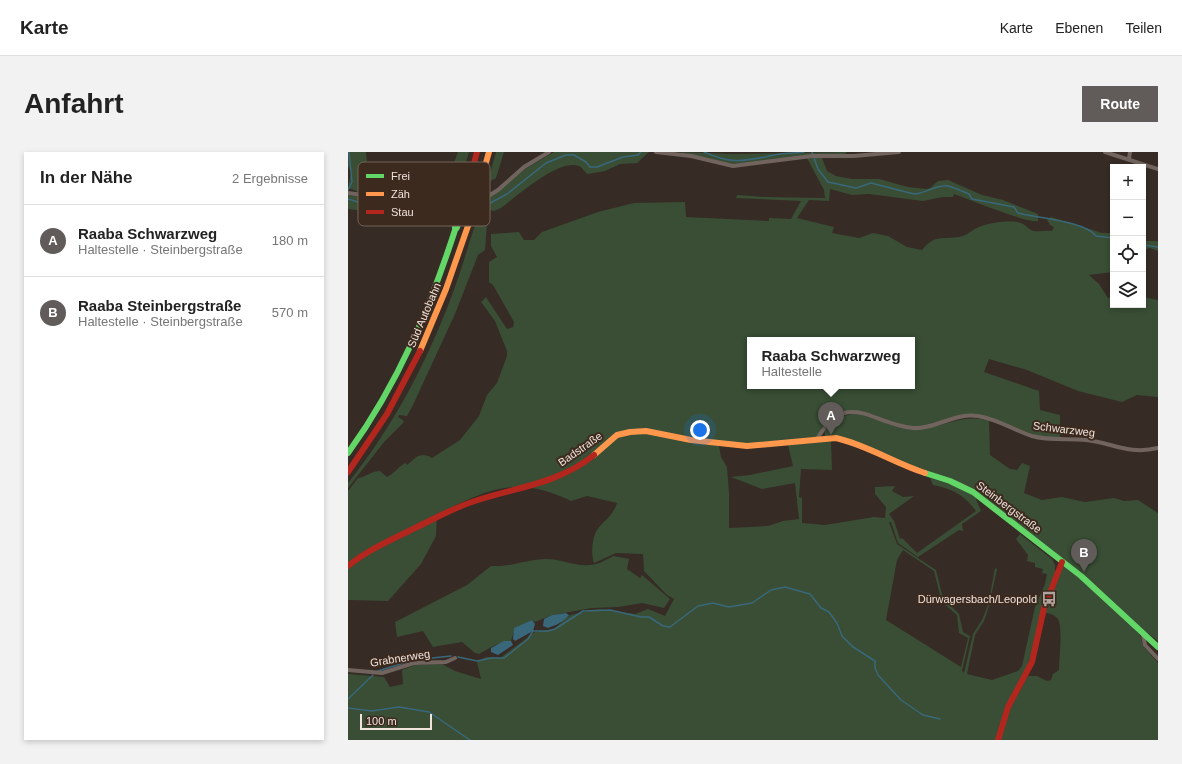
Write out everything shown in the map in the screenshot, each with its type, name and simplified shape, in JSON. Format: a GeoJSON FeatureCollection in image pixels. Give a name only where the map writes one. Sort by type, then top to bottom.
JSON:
{"type":"FeatureCollection","features":[{"type":"Feature","properties":{"kind":"main road","name":"Süd Autobahn"},"geometry":{"type":"LineString","coordinates":[[474,162],[477,152]]}},
{"type":"Feature","properties":{"kind":"main road","name":"Süd Autobahn"},"geometry":{"type":"LineString","coordinates":[[486,162],[489,152]]}},
{"type":"Feature","properties":{"kind":"main road","name":"Süd Autobahn"},"geometry":{"type":"LineString","coordinates":[[348,454],[389,390],[424,319],[456,226]]}},
{"type":"Feature","properties":{"kind":"main road","name":"Süd Autobahn"},"geometry":{"type":"LineString","coordinates":[[348,472],[364,452],[398,396],[433,325],[455,267],[468,226]]}},
{"type":"Feature","properties":{"kind":"main road","name":"Badstraße"},"geometry":{"type":"LineString","coordinates":[[348,566],[360,557],[391,540],[458,507],[484,498],[524,489],[564,475],[585,462],[617,435],[622,433],[646,431],[691,440],[747,446],[818,440]]}},
{"type":"Feature","properties":{"kind":"main road","name":"Steinbergstraße"},"geometry":{"type":"LineString","coordinates":[[818,440],[836,438],[849,441],[904,466],[962,486],[987,502],[1081,576],[1129,619],[1143,635],[1158,646]]}},
{"type":"Feature","properties":{"kind":"main road"},"geometry":{"type":"LineString","coordinates":[[998,740],[1008,707],[1032,662],[1044,608],[1062,562]]}},
{"type":"Feature","properties":{"kind":"street"},"geometry":{"type":"LineString","coordinates":[[490,195],[498,190],[524,167],[549,152]]}},
{"type":"Feature","properties":{"kind":"street"},"geometry":{"type":"LineString","coordinates":[[656,152],[691,156],[732,166],[812,156],[854,156],[899,152]]}},
{"type":"Feature","properties":{"kind":"street"},"geometry":{"type":"LineString","coordinates":[[1105,152],[1158,169]]}},
{"type":"Feature","properties":{"kind":"street"},"geometry":{"type":"LineString","coordinates":[[1129,159],[1130,152]]}},
{"type":"Feature","properties":{"kind":"street","name":"Schwarzweg"},"geometry":{"type":"LineString","coordinates":[[818,440],[825,426],[836,417],[844,414],[859,412],[913,428],[960,417],[977,415],[1038,438],[1092,441],[1128,450],[1158,448]]}},
{"type":"Feature","properties":{"kind":"street"},"geometry":{"type":"LineString","coordinates":[[1143,635],[1145,645],[1158,659]]}},
{"type":"Feature","properties":{"kind":"street","name":"Grabnerweg"},"geometry":{"type":"LineString","coordinates":[[348,670],[382,673],[414,663],[446,662],[455,658]]}},
{"type":"Feature","properties":{"kind":"green space"},"geometry":{"type":"Polygon","coordinates":[[[348,152],[366,152],[367,162],[358,162],[358,192],[348,188],[351,172],[348,166],[348,152]]]}},
{"type":"Feature","properties":{"kind":"green space"},"geometry":{"type":"Polygon","coordinates":[[[458,152],[469,152],[466,162],[454,162],[458,152]]]}},
{"type":"Feature","properties":{"kind":"green space"},"geometry":{"type":"Polygon","coordinates":[[[496,152],[504,152],[496,178],[491,181],[490,173],[496,152]]]}},
{"type":"Feature","properties":{"kind":"green space"},"geometry":{"type":"Polygon","coordinates":[[[554,152],[649,152],[637,163],[620,164],[605,171],[588,174],[579,166],[571,165],[561,168],[527,187],[501,208],[494,211],[490,210],[490,197],[525,169],[554,152]]]}},
{"type":"Feature","properties":{"kind":"green space"},"geometry":{"type":"Polygon","coordinates":[[[679,152],[734,154],[847,152],[844,155],[733,164],[679,152]]]}},
{"type":"Feature","properties":{"kind":"green space"},"geometry":{"type":"Polygon","coordinates":[[[807,158],[822,158],[827,171],[836,176],[852,179],[879,179],[908,187],[926,189],[930,188],[938,181],[948,180],[982,195],[1003,200],[1038,214],[1038,221],[1023,219],[954,194],[953,197],[943,197],[923,201],[869,194],[852,195],[830,189],[829,201],[809,200],[797,218],[834,227],[832,233],[859,238],[873,233],[888,236],[907,247],[922,250],[927,244],[937,239],[963,236],[979,227],[1000,222],[1011,221],[1021,223],[1030,230],[1034,231],[1052,231],[1054,227],[1050,225],[1047,220],[1051,217],[1102,233],[1110,233],[1110,272],[1089,275],[1099,284],[1108,298],[1110,298],[1110,308],[1146,308],[1146,298],[1158,300],[1158,397],[1137,395],[1122,402],[1078,391],[1027,370],[989,359],[984,372],[1039,391],[1040,410],[1060,415],[1060,438],[1038,436],[986,417],[956,417],[917,427],[907,426],[859,411],[836,416],[824,426],[817,437],[756,444],[716,442],[719,446],[721,457],[727,467],[729,528],[768,526],[783,521],[799,519],[795,483],[762,489],[731,477],[750,475],[793,466],[788,445],[831,441],[832,470],[801,469],[799,497],[802,498],[802,523],[825,525],[874,517],[885,518],[886,507],[875,494],[875,487],[895,486],[892,491],[903,497],[914,496],[889,514],[894,521],[900,539],[902,538],[917,553],[976,511],[958,494],[946,488],[933,485],[930,478],[962,488],[977,498],[976,499],[981,511],[962,524],[963,531],[959,530],[918,557],[898,543],[891,522],[889,522],[897,544],[936,570],[943,598],[959,614],[963,632],[970,636],[962,671],[964,673],[973,634],[982,620],[988,605],[995,568],[997,569],[989,606],[984,621],[975,635],[967,674],[992,680],[1018,671],[1022,666],[1035,607],[1045,584],[1047,574],[1042,573],[1043,569],[1035,567],[1035,563],[1027,561],[1028,555],[1016,539],[1020,534],[1052,559],[1055,565],[1055,573],[1032,654],[996,740],[348,740],[348,674],[384,677],[390,687],[403,684],[402,670],[415,665],[442,664],[455,671],[481,679],[477,662],[486,657],[500,658],[535,632],[554,629],[570,615],[599,609],[635,614],[648,609],[665,616],[674,599],[667,595],[644,571],[643,554],[616,553],[594,563],[592,548],[595,534],[599,527],[612,513],[617,503],[587,496],[571,501],[552,493],[534,488],[518,487],[502,488],[487,492],[437,514],[436,536],[421,564],[388,601],[348,600],[348,491],[358,478],[380,471],[387,477],[400,466],[405,463],[407,465],[418,456],[424,455],[432,458],[460,440],[479,416],[487,395],[497,383],[507,356],[507,351],[495,321],[481,302],[486,297],[507,329],[513,327],[514,322],[493,285],[489,282],[489,262],[497,257],[491,246],[491,234],[519,232],[524,240],[534,240],[542,232],[598,212],[634,203],[685,202],[686,217],[769,221],[769,218],[791,219],[801,201],[736,198],[737,195],[825,198],[824,190],[807,158]],[[903,550],[897,560],[886,620],[961,667],[968,638],[959,633],[957,615],[943,603],[944,601],[941,599],[934,571],[903,550]]]}},
{"type":"Feature","properties":{"kind":"green space"},"geometry":{"type":"Polygon","coordinates":[[[348,195],[358,196],[358,210],[348,209],[348,195]]]}},
{"type":"Feature","properties":{"kind":"green space"},"geometry":{"type":"Polygon","coordinates":[[[475,226],[487,226],[485,250],[478,255],[455,314],[413,405],[407,416],[399,415],[398,417],[404,421],[402,424],[384,442],[348,488],[348,483],[380,439],[408,393],[432,345],[459,275],[475,226]]]}},
{"type":"Feature","properties":{"kind":"green space"},"geometry":{"type":"Polygon","coordinates":[[[1146,241],[1158,241],[1158,251],[1150,248],[1146,249],[1146,241]]]}},
{"type":"Feature","properties":{"kind":"green space"},"geometry":{"type":"Polygon","coordinates":[[[852,414],[859,414],[902,426],[920,428],[937,426],[966,419],[980,419],[989,421],[990,455],[1010,469],[1017,470],[1022,463],[1030,466],[1024,493],[1042,500],[1062,497],[1085,502],[1114,498],[1124,501],[1138,500],[1158,513],[1158,641],[1129,619],[988,500],[890,458],[825,436],[825,431],[830,424],[838,418],[852,414]]]}},
{"type":"Feature","properties":{"kind":"green space"},"geometry":{"type":"Polygon","coordinates":[[[614,556],[629,559],[627,569],[640,578],[642,575],[670,599],[664,608],[642,603],[618,607],[592,608],[552,615],[535,622],[532,620],[515,628],[511,641],[495,645],[479,654],[475,653],[462,642],[433,647],[423,631],[397,637],[395,622],[467,585],[491,566],[544,559],[579,565],[593,565],[614,556]]]}},
{"type":"Feature","properties":{"kind":"green space"},"geometry":{"type":"Polygon","coordinates":[[[1062,562],[1140,635],[1143,646],[1158,663],[1158,740],[1000,740],[1010,708],[1028,676],[1037,676],[1047,681],[1051,680],[1053,674],[1059,670],[1061,636],[1059,623],[1055,616],[1045,613],[1062,562]]]}},
{"type":"Feature","properties":{"kind":"water"},"geometry":{"type":"Polygon","coordinates":[[[566,613],[569,615],[560,623],[548,628],[543,626],[544,619],[552,615],[566,613]]]}},
{"type":"Feature","properties":{"kind":"water"},"geometry":{"type":"Polygon","coordinates":[[[532,620],[535,624],[533,631],[515,641],[513,639],[514,628],[532,620]]]}},
{"type":"Feature","properties":{"kind":"water"},"geometry":{"type":"Polygon","coordinates":[[[504,641],[511,641],[513,645],[498,655],[491,652],[491,648],[504,641]]]}},
{"type":"Feature","properties":{"kind":"waterway"},"geometry":{"type":"LineString","coordinates":[[348,190],[352,182],[349,152]]}},
{"type":"Feature","properties":{"kind":"waterway"},"geometry":{"type":"LineString","coordinates":[[490,203],[507,194],[546,163],[566,155],[574,155],[586,162],[590,167],[597,167],[623,157],[638,155],[641,152]]}},
{"type":"Feature","properties":{"kind":"waterway"},"geometry":{"type":"LineString","coordinates":[[704,152],[724,159],[733,160],[750,160],[780,154],[804,152]]}},
{"type":"Feature","properties":{"kind":"waterway"},"geometry":{"type":"LineString","coordinates":[[812,152],[818,169],[828,182],[856,188],[871,183],[914,194],[940,186],[948,186],[969,194],[972,199],[1014,207],[1018,213],[1071,223],[1090,231],[1096,236],[1110,238]]}},
{"type":"Feature","properties":{"kind":"waterway"},"geometry":{"type":"LineString","coordinates":[[348,199],[358,202]]}},
{"type":"Feature","properties":{"kind":"waterway"},"geometry":{"type":"LineString","coordinates":[[1146,245],[1158,247]]}},
{"type":"Feature","properties":{"kind":"waterway"},"geometry":{"type":"LineString","coordinates":[[458,657],[477,661],[491,658],[504,658],[528,639],[533,631],[548,631],[555,629],[583,611],[610,610],[641,617],[649,617],[663,626],[670,627],[698,606],[713,603],[729,607],[752,603],[771,590],[785,587],[810,594],[821,608],[829,612],[837,623],[842,636],[853,647],[875,661],[875,668],[878,675],[901,700],[923,715],[940,719]]}},
{"type":"Feature","properties":{"kind":"waterway"},"geometry":{"type":"LineString","coordinates":[[378,671],[413,660],[451,656]]}},
{"type":"Feature","properties":{"kind":"waterway"},"geometry":{"type":"LineString","coordinates":[[348,699],[373,675]]}},
{"type":"Feature","properties":{"kind":"waterway"},"geometry":{"type":"LineString","coordinates":[[348,708],[372,711],[399,707],[429,712],[470,740]]}},
{"type":"Feature","properties":{"kind":"traffic: fast"},"geometry":{"type":"LineString","coordinates":[[348,453],[382,400],[411,344],[424,316],[456,227]]}},
{"type":"Feature","properties":{"kind":"traffic: fast"},"geometry":{"type":"LineString","coordinates":[[925,473],[950,481],[973,492],[1081,576],[1158,647]]}},
{"type":"Feature","properties":{"kind":"traffic: slow"},"geometry":{"type":"LineString","coordinates":[[486,162],[489,152]]}},
{"type":"Feature","properties":{"kind":"traffic: slow"},"geometry":{"type":"LineString","coordinates":[[420,351],[446,289],[468,226]]}},
{"type":"Feature","properties":{"kind":"traffic: slow"},"geometry":{"type":"LineString","coordinates":[[594,455],[617,435],[630,432],[646,431],[691,440],[747,446],[836,438],[859,445],[925,473]]}},
{"type":"Feature","properties":{"kind":"traffic: jam"},"geometry":{"type":"LineString","coordinates":[[474,162],[477,152]]}},
{"type":"Feature","properties":{"kind":"traffic: jam"},"geometry":{"type":"LineString","coordinates":[[348,472],[387,414],[420,351]]}},
{"type":"Feature","properties":{"kind":"traffic: jam"},"geometry":{"type":"LineString","coordinates":[[348,566],[364,554],[453,509],[491,496],[552,479],[580,465],[594,455]]}},
{"type":"Feature","properties":{"kind":"traffic: jam"},"geometry":{"type":"LineString","coordinates":[[998,740],[1008,707],[1032,662],[1044,608],[1062,562]]}},
{"type":"Feature","properties":{"kind":"place","name":"Raaba Schwarzweg"},"geometry":{"type":"Point","coordinates":[831,435]}},
{"type":"Feature","properties":{"kind":"place","name":"Raaba Steinbergstraße"},"geometry":{"type":"Point","coordinates":[1084,572]}},
{"type":"Feature","properties":{"kind":"place","name":"Dürwagersbach/Leopold"},"geometry":{"type":"Point","coordinates":[1049,599]}}]}
